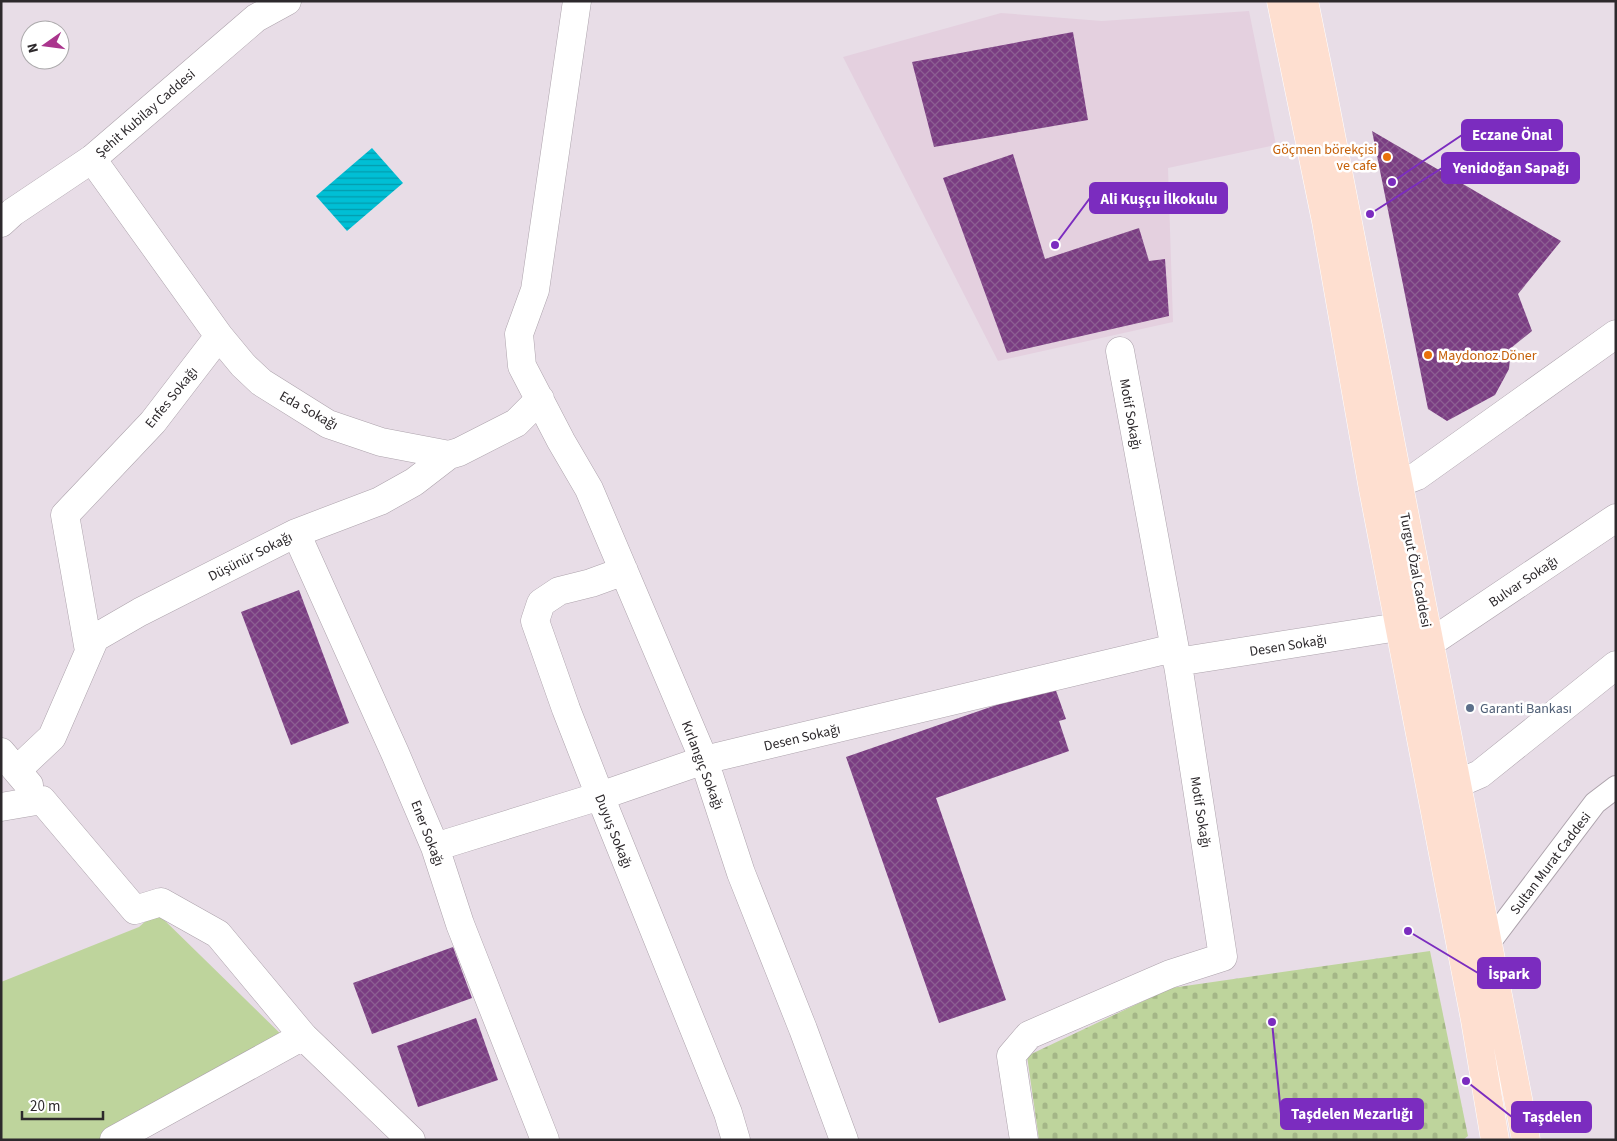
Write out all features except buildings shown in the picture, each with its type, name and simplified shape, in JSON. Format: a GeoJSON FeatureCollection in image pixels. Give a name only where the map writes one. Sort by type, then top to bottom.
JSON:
{"type":"FeatureCollection","features":[{"type":"Feature","properties":{"kind":"main road","name":"Turgut Özal Caddesi"},"geometry":{"type":"LineString","coordinates":[[1281,1],[1326,221],[1398,627],[1475,1020],[1495,1140]]}},
{"type":"Feature","properties":{"kind":"main road","name":"Turgut Özal Caddesi"},"geometry":{"type":"LineString","coordinates":[[1304,1],[1526,1140]]}},
{"type":"Feature","properties":{"kind":"street","name":"Şehit Kubilay Caddesi"},"geometry":{"type":"LineString","coordinates":[[1,223],[13,212],[92,159],[256,18],[287,1]]}},
{"type":"Feature","properties":{"kind":"street","name":"Kırlangıç Sokağı"},"geometry":{"type":"LineString","coordinates":[[577,1],[535,290],[519,334],[522,366],[560,441],[589,489],[704,760],[741,873],[803,1029],[844,1140]]}},
{"type":"Feature","properties":{"kind":"street"},"geometry":{"type":"LineString","coordinates":[[92,159],[219,336]]}},
{"type":"Feature","properties":{"kind":"street"},"geometry":{"type":"LineString","coordinates":[[1399,483],[1417,476],[1616,334]]}},
{"type":"Feature","properties":{"kind":"street","name":"Eda Sokağı"},"geometry":{"type":"LineString","coordinates":[[219,336],[243,365],[261,382],[328,424],[381,442],[448,455]]}},
{"type":"Feature","properties":{"kind":"street","name":"Enfes Sokağı"},"geometry":{"type":"LineString","coordinates":[[89,651],[65,515],[153,422],[219,336]]}},
{"type":"Feature","properties":{"kind":"street","name":"Motif Sokağı"},"geometry":{"type":"LineString","coordinates":[[1024,1140],[1011,1056],[1029,1035],[1170,974],[1223,957],[1175,655],[1120,351]]}},
{"type":"Feature","properties":{"kind":"street","name":"Düşünür Sokağı"},"geometry":{"type":"LineString","coordinates":[[9,761],[52,737],[95,638],[148,608],[296,533],[380,501],[414,482],[448,455],[459,452],[516,422],[540,399]]}},
{"type":"Feature","properties":{"kind":"street","name":"Bulvar Sokağı"},"geometry":{"type":"LineString","coordinates":[[1430,643],[1616,518]]}},
{"type":"Feature","properties":{"kind":"street","name":"Ener Sokağı"},"geometry":{"type":"LineString","coordinates":[[296,533],[435,847],[460,924],[545,1140]]}},
{"type":"Feature","properties":{"kind":"street","name":"Duyuş Sokağı"},"geometry":{"type":"LineString","coordinates":[[624,572],[559,591],[541,603],[535,620],[566,709],[728,1112],[736,1140]]}},
{"type":"Feature","properties":{"kind":"street","name":"Desen Sokağı"},"geometry":{"type":"LineString","coordinates":[[435,847],[600,796],[704,760],[1175,655],[1398,627]]}},
{"type":"Feature","properties":{"kind":"street"},"geometry":{"type":"LineString","coordinates":[[1458,784],[1480,774],[1616,665]]}},
{"type":"Feature","properties":{"kind":"street"},"geometry":{"type":"LineString","coordinates":[[9,761],[135,910],[161,902],[218,934],[303,1036],[411,1140]]}},
{"type":"Feature","properties":{"kind":"street","name":"Sultan Murat Caddesi"},"geometry":{"type":"LineString","coordinates":[[1489,944],[1595,803],[1616,787]]}},
{"type":"Feature","properties":{"kind":"street"},"geometry":{"type":"LineString","coordinates":[[1,807],[42,800]]}},
{"type":"Feature","properties":{"kind":"street"},"geometry":{"type":"LineString","coordinates":[[114,1140],[303,1036]]}},
{"type":"Feature","properties":{"kind":"shaded area"},"geometry":{"type":"Polygon","coordinates":[[[1249,11],[1276,145],[1168,168],[1173,322],[998,361],[843,57],[1001,13],[1102,21],[1249,11]]]}},
{"type":"Feature","properties":{"kind":"green space"},"geometry":{"type":"Polygon","coordinates":[[[156,912],[290,1043],[119,1140],[1,1140],[1,982],[139,927],[156,912]]]}},
{"type":"Feature","properties":{"kind":"green space"},"geometry":{"type":"Polygon","coordinates":[[[1430,951],[1468,1136],[1463,1140],[1039,1140],[1027,1056],[1171,988],[1430,951]]]}},
{"type":"Feature","properties":{"kind":"water"},"geometry":{"type":"Polygon","coordinates":[[[372,148],[403,183],[347,231],[316,196],[372,148]]]}},
{"type":"Feature","properties":{"kind":"place","name":"Göçmen börekçisi ve cafe"},"geometry":{"type":"Point","coordinates":[1387,157]}},
{"type":"Feature","properties":{"kind":"place","name":"Eczane Önal"},"geometry":{"type":"Point","coordinates":[1392,182]}},
{"type":"Feature","properties":{"kind":"place","name":"Yenidoğan Sapağı"},"geometry":{"type":"Point","coordinates":[1370,214]}},
{"type":"Feature","properties":{"kind":"place","name":"Ali Kuşçu İlkokulu"},"geometry":{"type":"Point","coordinates":[1055,245]}},
{"type":"Feature","properties":{"kind":"place","name":"Maydonoz Döner"},"geometry":{"type":"Point","coordinates":[1428,355]}},
{"type":"Feature","properties":{"kind":"place","name":"Garanti Bankası"},"geometry":{"type":"Point","coordinates":[1470,708]}},
{"type":"Feature","properties":{"kind":"place","name":"İspark"},"geometry":{"type":"Point","coordinates":[1408,931]}},
{"type":"Feature","properties":{"kind":"place","name":"Taşdelen Mezarlığı"},"geometry":{"type":"Point","coordinates":[1272,1022]}},
{"type":"Feature","properties":{"kind":"place","name":"Taşdelen"},"geometry":{"type":"Point","coordinates":[1466,1081]}}]}
